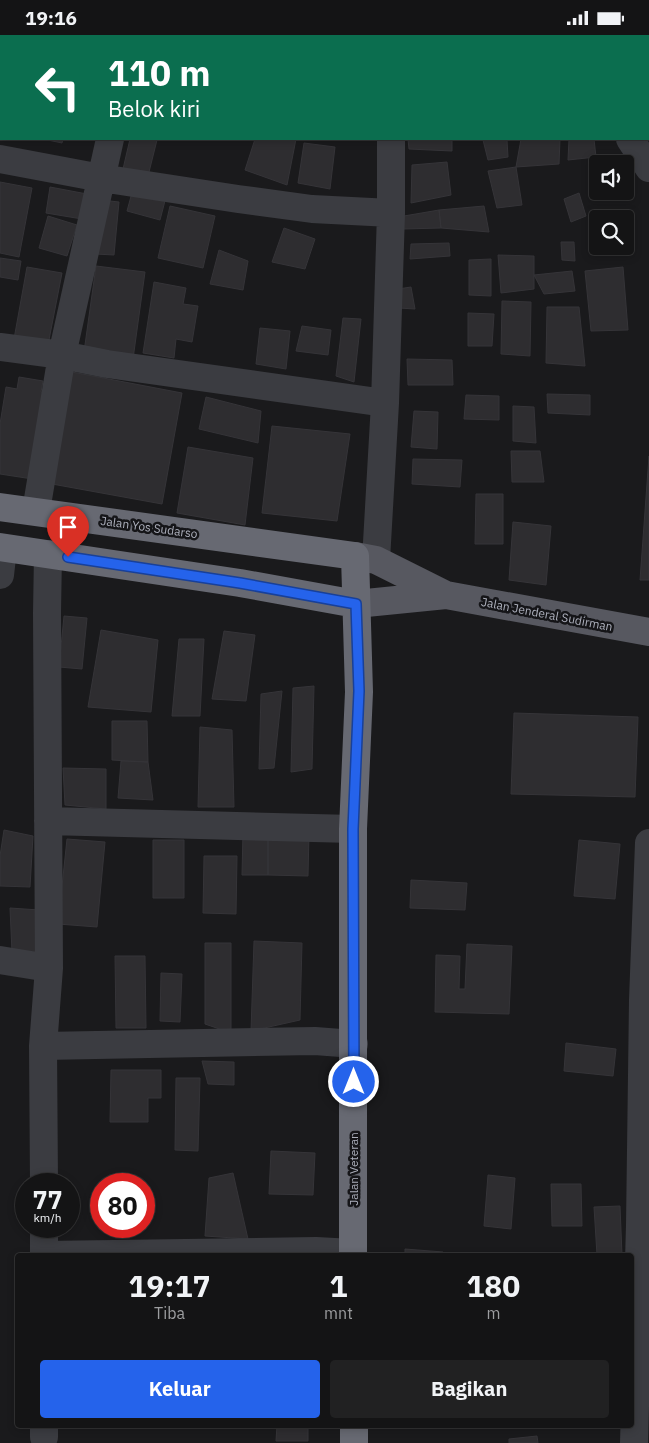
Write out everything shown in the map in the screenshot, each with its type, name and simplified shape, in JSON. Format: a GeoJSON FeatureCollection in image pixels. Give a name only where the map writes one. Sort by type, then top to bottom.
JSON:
{"type":"FeatureCollection","features":[{"type":"Feature","properties":{"kind":"highway","name":"Jalan Yos Sudarso"},"geometry":{"type":"LineString","coordinates":[[0,507],[366,558]]}},
{"type":"Feature","properties":{"kind":"highway"},"geometry":{"type":"LineString","coordinates":[[1,548],[240,583],[356,604]]}},
{"type":"Feature","properties":{"kind":"highway","name":"Jalan Veteran"},"geometry":{"type":"LineString","coordinates":[[353,1253],[353,829],[359,691],[356,604],[366,558]]}},
{"type":"Feature","properties":{"kind":"highway"},"geometry":{"type":"LineString","coordinates":[[354,1428],[354,1443]]}},
{"type":"Feature","properties":{"kind":"main road"},"geometry":{"type":"LineString","coordinates":[[366,558],[446,595]]}},
{"type":"Feature","properties":{"kind":"main road"},"geometry":{"type":"LineString","coordinates":[[356,604],[446,595]]}},
{"type":"Feature","properties":{"kind":"main road","name":"Jalan Jenderal Sudirman"},"geometry":{"type":"LineString","coordinates":[[446,595],[649,632]]}},
{"type":"Feature","properties":{"kind":"street"},"geometry":{"type":"LineString","coordinates":[[36,511],[62,355],[110,140]]}},
{"type":"Feature","properties":{"kind":"street"},"geometry":{"type":"LineString","coordinates":[[366,558],[385,403],[391,213],[391,140]]}},
{"type":"Feature","properties":{"kind":"street"},"geometry":{"type":"LineString","coordinates":[[631,140],[649,168]]}},
{"type":"Feature","properties":{"kind":"street"},"geometry":{"type":"LineString","coordinates":[[0,159],[101,178],[312,209],[391,213]]}},
{"type":"Feature","properties":{"kind":"street"},"geometry":{"type":"LineString","coordinates":[[0,347],[385,403]]}},
{"type":"Feature","properties":{"kind":"street"},"geometry":{"type":"LineString","coordinates":[[0,575],[1,548]]}},
{"type":"Feature","properties":{"kind":"street"},"geometry":{"type":"LineString","coordinates":[[44,1173],[43,1046],[49,968],[46,613],[48,554]]}},
{"type":"Feature","properties":{"kind":"street"},"geometry":{"type":"LineString","coordinates":[[48,821],[353,829]]}},
{"type":"Feature","properties":{"kind":"street"},"geometry":{"type":"LineString","coordinates":[[634,1443],[644,1247],[649,843]]}},
{"type":"Feature","properties":{"kind":"street"},"geometry":{"type":"LineString","coordinates":[[0,960],[49,968]]}},
{"type":"Feature","properties":{"kind":"street"},"geometry":{"type":"LineString","coordinates":[[43,1046],[315,1041],[354,1043]]}},
{"type":"Feature","properties":{"kind":"street"},"geometry":{"type":"LineString","coordinates":[[44,1238],[44,1253]]}},
{"type":"Feature","properties":{"kind":"street"},"geometry":{"type":"LineString","coordinates":[[180,1253],[316,1251],[341,1253]]}},
{"type":"Feature","properties":{"kind":"building"},"geometry":{"type":"Polygon","coordinates":[[[48,140],[63,140],[62,143],[48,140]]]}},
{"type":"Feature","properties":{"kind":"building"},"geometry":{"type":"Polygon","coordinates":[[[130,140],[157,140],[148,176],[123,169],[130,140]]]}},
{"type":"Feature","properties":{"kind":"building"},"geometry":{"type":"Polygon","coordinates":[[[255,140],[296,140],[287,185],[245,170],[255,140]]]}},
{"type":"Feature","properties":{"kind":"building"},"geometry":{"type":"Polygon","coordinates":[[[408,140],[452,140],[452,151],[409,149],[408,140]]]}},
{"type":"Feature","properties":{"kind":"building"},"geometry":{"type":"Polygon","coordinates":[[[483,140],[507,140],[508,157],[488,160],[483,140]]]}},
{"type":"Feature","properties":{"kind":"building"},"geometry":{"type":"Polygon","coordinates":[[[521,140],[560,140],[559,164],[516,167],[521,140]]]}},
{"type":"Feature","properties":{"kind":"building"},"geometry":{"type":"Polygon","coordinates":[[[569,140],[594,140],[596,155],[589,155],[589,158],[568,160],[569,140]]]}},
{"type":"Feature","properties":{"kind":"building"},"geometry":{"type":"Polygon","coordinates":[[[304,143],[335,147],[330,189],[298,183],[304,143]]]}},
{"type":"Feature","properties":{"kind":"building"},"geometry":{"type":"Polygon","coordinates":[[[447,162],[451,195],[411,203],[412,165],[447,162]]]}},
{"type":"Feature","properties":{"kind":"building"},"geometry":{"type":"Polygon","coordinates":[[[516,167],[522,205],[497,208],[488,171],[516,167]]]}},
{"type":"Feature","properties":{"kind":"building"},"geometry":{"type":"Polygon","coordinates":[[[0,182],[32,188],[19,257],[0,253],[0,182]]]}},
{"type":"Feature","properties":{"kind":"building"},"geometry":{"type":"Polygon","coordinates":[[[50,187],[87,194],[82,219],[46,213],[50,187]]]}},
{"type":"Feature","properties":{"kind":"building"},"geometry":{"type":"Polygon","coordinates":[[[133,189],[166,197],[160,220],[127,211],[133,189]]]}},
{"type":"Feature","properties":{"kind":"building"},"geometry":{"type":"Polygon","coordinates":[[[579,193],[586,216],[571,222],[564,199],[579,193]]]}},
{"type":"Feature","properties":{"kind":"building"},"geometry":{"type":"Polygon","coordinates":[[[101,200],[119,202],[114,255],[95,254],[101,200]]]}},
{"type":"Feature","properties":{"kind":"building"},"geometry":{"type":"Polygon","coordinates":[[[170,206],[215,216],[203,268],[158,258],[170,206]]]}},
{"type":"Feature","properties":{"kind":"building"},"geometry":{"type":"Polygon","coordinates":[[[484,206],[489,232],[441,228],[439,210],[484,206]]]}},
{"type":"Feature","properties":{"kind":"building"},"geometry":{"type":"Polygon","coordinates":[[[439,210],[441,228],[403,229],[404,216],[439,210]]]}},
{"type":"Feature","properties":{"kind":"building"},"geometry":{"type":"Polygon","coordinates":[[[48,216],[77,225],[67,256],[39,248],[48,216]]]}},
{"type":"Feature","properties":{"kind":"building"},"geometry":{"type":"Polygon","coordinates":[[[284,228],[315,239],[305,269],[272,262],[284,228]]]}},
{"type":"Feature","properties":{"kind":"building"},"geometry":{"type":"Polygon","coordinates":[[[561,242],[574,242],[575,261],[562,260],[561,242]]]}},
{"type":"Feature","properties":{"kind":"building"},"geometry":{"type":"Polygon","coordinates":[[[449,243],[450,256],[410,259],[411,244],[449,243]]]}},
{"type":"Feature","properties":{"kind":"building"},"geometry":{"type":"Polygon","coordinates":[[[219,250],[248,261],[243,290],[210,284],[219,250]]]}},
{"type":"Feature","properties":{"kind":"building"},"geometry":{"type":"Polygon","coordinates":[[[498,255],[534,256],[534,289],[501,293],[498,255]]]}},
{"type":"Feature","properties":{"kind":"building"},"geometry":{"type":"Polygon","coordinates":[[[0,258],[21,261],[18,280],[0,277],[0,258]]]}},
{"type":"Feature","properties":{"kind":"building"},"geometry":{"type":"Polygon","coordinates":[[[491,259],[491,296],[469,295],[469,260],[491,259]]]}},
{"type":"Feature","properties":{"kind":"building"},"geometry":{"type":"Polygon","coordinates":[[[96,266],[145,272],[133,359],[84,352],[96,266]]]}},
{"type":"Feature","properties":{"kind":"building"},"geometry":{"type":"Polygon","coordinates":[[[27,267],[62,273],[48,345],[14,339],[27,267]]]}},
{"type":"Feature","properties":{"kind":"building"},"geometry":{"type":"Polygon","coordinates":[[[623,267],[628,330],[591,331],[585,271],[623,267]]]}},
{"type":"Feature","properties":{"kind":"building"},"geometry":{"type":"Polygon","coordinates":[[[572,271],[575,291],[544,294],[534,275],[572,271]]]}},
{"type":"Feature","properties":{"kind":"building"},"geometry":{"type":"Polygon","coordinates":[[[154,282],[186,288],[183,304],[198,306],[192,342],[176,339],[174,358],[143,353],[154,282]]]}},
{"type":"Feature","properties":{"kind":"building"},"geometry":{"type":"Polygon","coordinates":[[[411,287],[415,309],[399,308],[398,289],[411,287]]]}},
{"type":"Feature","properties":{"kind":"building"},"geometry":{"type":"Polygon","coordinates":[[[502,301],[531,302],[530,356],[501,354],[502,301]]]}},
{"type":"Feature","properties":{"kind":"building"},"geometry":{"type":"Polygon","coordinates":[[[547,307],[579,307],[585,366],[546,363],[547,307]]]}},
{"type":"Feature","properties":{"kind":"building"},"geometry":{"type":"Polygon","coordinates":[[[468,313],[494,314],[492,346],[468,346],[468,313]]]}},
{"type":"Feature","properties":{"kind":"building"},"geometry":{"type":"Polygon","coordinates":[[[343,318],[361,319],[354,382],[336,376],[343,318]]]}},
{"type":"Feature","properties":{"kind":"building"},"geometry":{"type":"Polygon","coordinates":[[[302,326],[331,330],[328,355],[296,351],[302,326]]]}},
{"type":"Feature","properties":{"kind":"building"},"geometry":{"type":"Polygon","coordinates":[[[260,328],[290,331],[286,369],[256,364],[260,328]]]}},
{"type":"Feature","properties":{"kind":"building"},"geometry":{"type":"Polygon","coordinates":[[[407,359],[452,360],[453,385],[408,385],[407,359]]]}},
{"type":"Feature","properties":{"kind":"building"},"geometry":{"type":"Polygon","coordinates":[[[72,372],[182,393],[162,504],[52,484],[72,372]]]}},
{"type":"Feature","properties":{"kind":"building"},"geometry":{"type":"Polygon","coordinates":[[[19,377],[43,381],[41,392],[53,395],[39,480],[0,474],[0,424],[6,387],[17,389],[19,377]]]}},
{"type":"Feature","properties":{"kind":"building"},"geometry":{"type":"Polygon","coordinates":[[[547,394],[590,395],[590,415],[548,413],[547,394]]]}},
{"type":"Feature","properties":{"kind":"building"},"geometry":{"type":"Polygon","coordinates":[[[466,395],[499,396],[499,420],[464,419],[466,395]]]}},
{"type":"Feature","properties":{"kind":"building"},"geometry":{"type":"Polygon","coordinates":[[[206,397],[261,411],[258,443],[199,429],[206,397]]]}},
{"type":"Feature","properties":{"kind":"building"},"geometry":{"type":"Polygon","coordinates":[[[513,406],[534,407],[536,443],[513,441],[513,406]]]}},
{"type":"Feature","properties":{"kind":"building"},"geometry":{"type":"Polygon","coordinates":[[[414,411],[438,412],[437,449],[411,447],[414,411]]]}},
{"type":"Feature","properties":{"kind":"building"},"geometry":{"type":"Polygon","coordinates":[[[272,426],[350,434],[337,521],[262,513],[272,426]]]}},
{"type":"Feature","properties":{"kind":"building"},"geometry":{"type":"Polygon","coordinates":[[[188,447],[253,458],[245,525],[177,513],[188,447]]]}},
{"type":"Feature","properties":{"kind":"building"},"geometry":{"type":"Polygon","coordinates":[[[511,451],[540,451],[544,482],[512,482],[511,451]]]}},
{"type":"Feature","properties":{"kind":"building"},"geometry":{"type":"Polygon","coordinates":[[[649,456],[649,580],[640,580],[649,456]]]}},
{"type":"Feature","properties":{"kind":"building"},"geometry":{"type":"Polygon","coordinates":[[[413,459],[462,460],[460,487],[412,484],[413,459]]]}},
{"type":"Feature","properties":{"kind":"building"},"geometry":{"type":"Polygon","coordinates":[[[476,494],[503,494],[503,544],[475,544],[476,494]]]}},
{"type":"Feature","properties":{"kind":"building"},"geometry":{"type":"Polygon","coordinates":[[[513,522],[551,526],[546,585],[509,580],[513,522]]]}},
{"type":"Feature","properties":{"kind":"building"},"geometry":{"type":"Polygon","coordinates":[[[64,616],[87,618],[82,669],[59,667],[64,616]]]}},
{"type":"Feature","properties":{"kind":"building"},"geometry":{"type":"Polygon","coordinates":[[[101,630],[158,640],[151,712],[88,707],[101,630]]]}},
{"type":"Feature","properties":{"kind":"building"},"geometry":{"type":"Polygon","coordinates":[[[224,631],[255,635],[246,701],[212,699],[224,631]]]}},
{"type":"Feature","properties":{"kind":"building"},"geometry":{"type":"Polygon","coordinates":[[[179,639],[204,639],[200,716],[172,716],[179,639]]]}},
{"type":"Feature","properties":{"kind":"building"},"geometry":{"type":"Polygon","coordinates":[[[314,686],[312,769],[291,772],[293,688],[314,686]]]}},
{"type":"Feature","properties":{"kind":"building"},"geometry":{"type":"Polygon","coordinates":[[[282,691],[274,768],[259,769],[261,694],[282,691]]]}},
{"type":"Feature","properties":{"kind":"building"},"geometry":{"type":"Polygon","coordinates":[[[514,713],[638,717],[635,797],[511,794],[514,713]]]}},
{"type":"Feature","properties":{"kind":"building"},"geometry":{"type":"Polygon","coordinates":[[[112,721],[147,721],[148,762],[112,760],[112,721]]]}},
{"type":"Feature","properties":{"kind":"building"},"geometry":{"type":"Polygon","coordinates":[[[200,727],[232,730],[234,807],[198,807],[200,727]]]}},
{"type":"Feature","properties":{"kind":"building"},"geometry":{"type":"Polygon","coordinates":[[[121,761],[148,762],[153,800],[118,798],[121,761]]]}},
{"type":"Feature","properties":{"kind":"building"},"geometry":{"type":"Polygon","coordinates":[[[63,768],[106,769],[106,809],[65,805],[63,768]]]}},
{"type":"Feature","properties":{"kind":"building"},"geometry":{"type":"Polygon","coordinates":[[[4,830],[33,836],[30,887],[0,886],[0,856],[4,830]]]}},
{"type":"Feature","properties":{"kind":"building"},"geometry":{"type":"Polygon","coordinates":[[[243,832],[268,832],[268,875],[242,875],[243,832]]]}},
{"type":"Feature","properties":{"kind":"building"},"geometry":{"type":"Polygon","coordinates":[[[268,832],[309,833],[308,876],[268,875],[268,832]]]}},
{"type":"Feature","properties":{"kind":"building"},"geometry":{"type":"Polygon","coordinates":[[[67,839],[105,842],[97,927],[58,924],[67,839]]]}},
{"type":"Feature","properties":{"kind":"building"},"geometry":{"type":"Polygon","coordinates":[[[153,840],[184,840],[184,898],[153,898],[153,840]]]}},
{"type":"Feature","properties":{"kind":"building"},"geometry":{"type":"Polygon","coordinates":[[[579,840],[620,844],[615,899],[574,896],[579,840]]]}},
{"type":"Feature","properties":{"kind":"building"},"geometry":{"type":"Polygon","coordinates":[[[204,856],[237,856],[236,914],[203,913],[204,856]]]}},
{"type":"Feature","properties":{"kind":"building"},"geometry":{"type":"Polygon","coordinates":[[[411,880],[467,883],[465,910],[410,908],[411,880]]]}},
{"type":"Feature","properties":{"kind":"building"},"geometry":{"type":"Polygon","coordinates":[[[10,908],[39,910],[36,954],[12,952],[10,908]]]}},
{"type":"Feature","properties":{"kind":"building"},"geometry":{"type":"Polygon","coordinates":[[[254,941],[302,943],[300,1020],[251,1031],[254,941]]]}},
{"type":"Feature","properties":{"kind":"building"},"geometry":{"type":"Polygon","coordinates":[[[205,943],[231,943],[231,1033],[205,1024],[205,943]]]}},
{"type":"Feature","properties":{"kind":"building"},"geometry":{"type":"Polygon","coordinates":[[[467,944],[512,946],[509,1014],[435,1012],[436,955],[460,956],[459,989],[465,989],[467,944]]]}},
{"type":"Feature","properties":{"kind":"building"},"geometry":{"type":"Polygon","coordinates":[[[115,956],[145,956],[146,1028],[116,1028],[115,956]]]}},
{"type":"Feature","properties":{"kind":"building"},"geometry":{"type":"Polygon","coordinates":[[[161,973],[182,974],[180,1022],[160,1021],[161,973]]]}},
{"type":"Feature","properties":{"kind":"building"},"geometry":{"type":"Polygon","coordinates":[[[566,1043],[616,1049],[613,1076],[564,1071],[566,1043]]]}},
{"type":"Feature","properties":{"kind":"building"},"geometry":{"type":"Polygon","coordinates":[[[202,1061],[234,1062],[234,1085],[208,1084],[202,1061]]]}},
{"type":"Feature","properties":{"kind":"building"},"geometry":{"type":"Polygon","coordinates":[[[111,1070],[161,1070],[161,1098],[148,1098],[148,1122],[110,1122],[111,1070]]]}},
{"type":"Feature","properties":{"kind":"building"},"geometry":{"type":"Polygon","coordinates":[[[176,1078],[200,1078],[198,1151],[175,1150],[176,1078]]]}},
{"type":"Feature","properties":{"kind":"building"},"geometry":{"type":"Polygon","coordinates":[[[271,1151],[315,1153],[313,1195],[269,1194],[271,1151]]]}},
{"type":"Feature","properties":{"kind":"building"},"geometry":{"type":"Polygon","coordinates":[[[233,1173],[248,1239],[205,1236],[209,1178],[233,1173]]]}},
{"type":"Feature","properties":{"kind":"building"},"geometry":{"type":"Polygon","coordinates":[[[488,1175],[515,1178],[511,1229],[484,1226],[488,1175]]]}},
{"type":"Feature","properties":{"kind":"building"},"geometry":{"type":"Polygon","coordinates":[[[551,1184],[581,1184],[582,1226],[552,1226],[551,1184]]]}},
{"type":"Feature","properties":{"kind":"building"},"geometry":{"type":"Polygon","coordinates":[[[620,1206],[622,1253],[597,1253],[594,1207],[620,1206]]]}},
{"type":"Feature","properties":{"kind":"building"},"geometry":{"type":"Polygon","coordinates":[[[405,1249],[443,1252],[443,1253],[405,1253],[405,1249]]]}},
{"type":"Feature","properties":{"kind":"building"},"geometry":{"type":"Polygon","coordinates":[[[277,1428],[308,1428],[308,1441],[276,1441],[277,1428]]]}},
{"type":"Feature","properties":{"kind":"building"},"geometry":{"type":"Polygon","coordinates":[[[537,1436],[538,1443],[509,1443],[509,1439],[537,1436]]]}},
{"type":"Feature","properties":{"kind":"route"},"geometry":{"type":"LineString","coordinates":[[68,557],[240,583],[356,604],[359,691],[353,829],[354,1082]]}}]}
